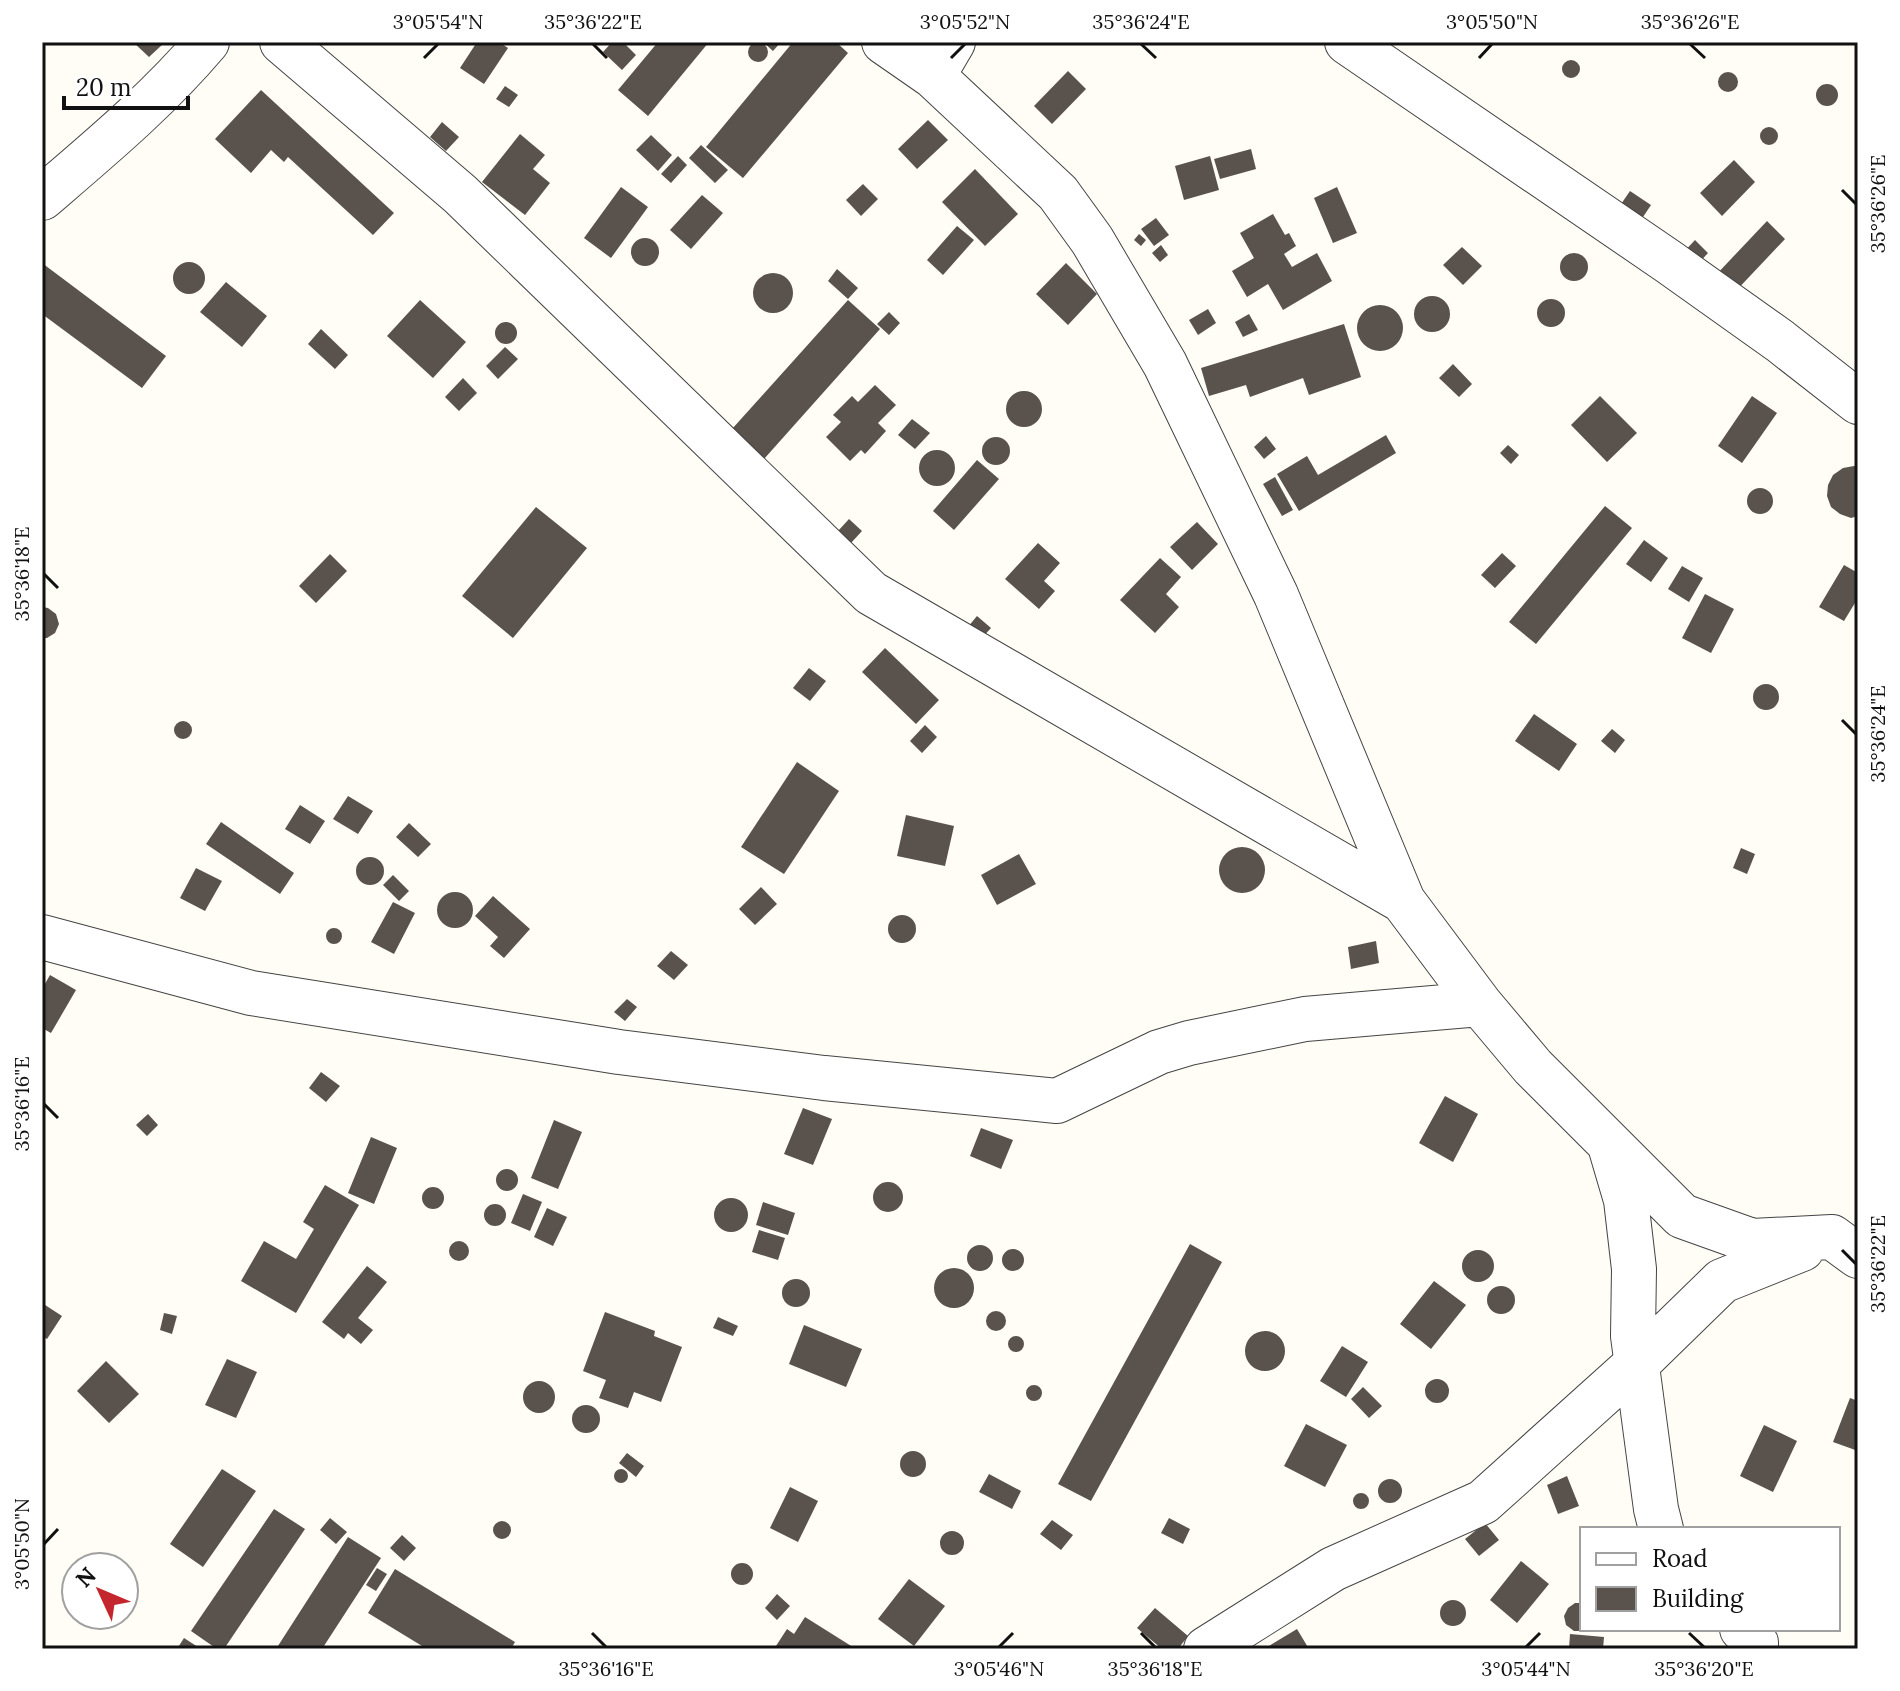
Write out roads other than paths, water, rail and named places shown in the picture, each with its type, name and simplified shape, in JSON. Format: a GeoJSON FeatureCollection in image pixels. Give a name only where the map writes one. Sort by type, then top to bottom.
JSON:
{"type":"FeatureCollection","features":[{"type":"Feature","properties":{"kind":"street"},"geometry":{"type":"LineString","coordinates":[[42,198],[118,133],[207,42]]}},
{"type":"Feature","properties":{"kind":"street"},"geometry":{"type":"LineString","coordinates":[[282,42],[460,194],[871,593],[1403,901]]}},
{"type":"Feature","properties":{"kind":"street"},"geometry":{"type":"LineString","coordinates":[[884,42],[943,59],[1058,193],[1092,240],[1165,364],[1276,595],[1403,901],[1480,1004],[1533,1067],[1682,1216],[1752,1241],[1849,1239]]}},
{"type":"Feature","properties":{"kind":"street"},"geometry":{"type":"LineString","coordinates":[[1347,42],[1669,262],[1780,341],[1858,402]]}},
{"type":"Feature","properties":{"kind":"street"},"geometry":{"type":"LineString","coordinates":[[42,937],[251,993],[619,1052],[824,1078],[1057,1101],[1159,1052],[1189,1043],[1305,1019],[1480,1004]]}},
{"type":"Feature","properties":{"kind":"street"},"geometry":{"type":"LineString","coordinates":[[1610,1143],[1626,1200],[1634,1269],[1633,1336],[1660,1527]]}},
{"type":"Feature","properties":{"kind":"street"},"geometry":{"type":"LineString","coordinates":[[1206,1649],[1333,1569],[1483,1502],[1636,1364],[1722,1281],[1849,1239]]}},
{"type":"Feature","properties":{"kind":"street"},"geometry":{"type":"LineString","coordinates":[[1744,1631],[1756,1643],[1755,1649]]}}]}
